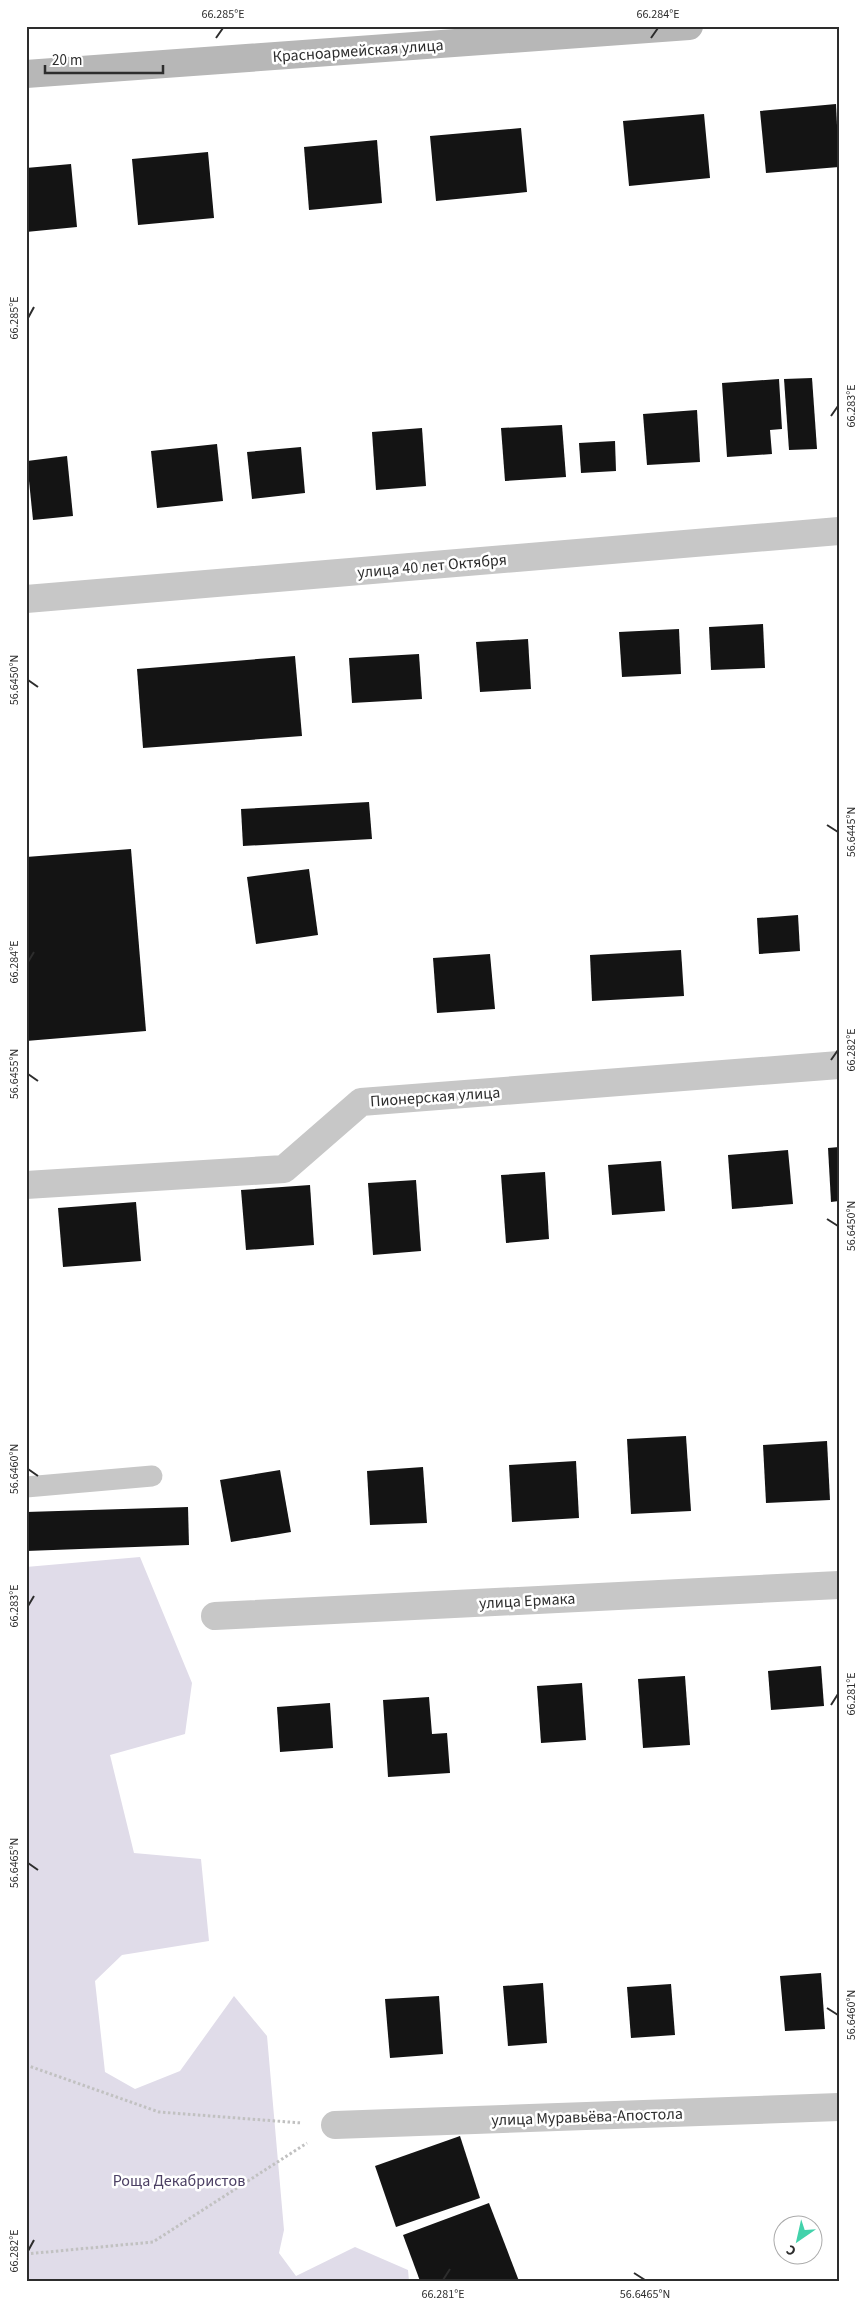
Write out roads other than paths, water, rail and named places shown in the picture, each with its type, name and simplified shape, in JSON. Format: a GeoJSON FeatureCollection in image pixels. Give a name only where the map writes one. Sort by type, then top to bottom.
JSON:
{"type":"FeatureCollection","features":[{"type":"Feature","properties":{"kind":"main road","name":"Красноармейская улица"},"geometry":{"type":"LineString","coordinates":[[26,74],[689,26]]}},
{"type":"Feature","properties":{"kind":"street","name":"улица 40 лет Октября"},"geometry":{"type":"LineString","coordinates":[[26,599],[839,531]]}},
{"type":"Feature","properties":{"kind":"street","name":"Пионерская улица"},"geometry":{"type":"LineString","coordinates":[[26,1185],[284,1169],[361,1102],[839,1066]]}},
{"type":"Feature","properties":{"kind":"street","name":"улица Ермака"},"geometry":{"type":"LineString","coordinates":[[215,1616],[839,1585]]}},
{"type":"Feature","properties":{"kind":"street","name":"улица Муравьёва-Апостола"},"geometry":{"type":"LineString","coordinates":[[335,2125],[839,2107]]}},
{"type":"Feature","properties":{"kind":"lane"},"geometry":{"type":"LineString","coordinates":[[26,1487],[152,1476]]}},
{"type":"Feature","properties":{"kind":"park label","name":"Роща Декабристов"},"geometry":{"type":"Point","coordinates":[179,2180]}}]}
